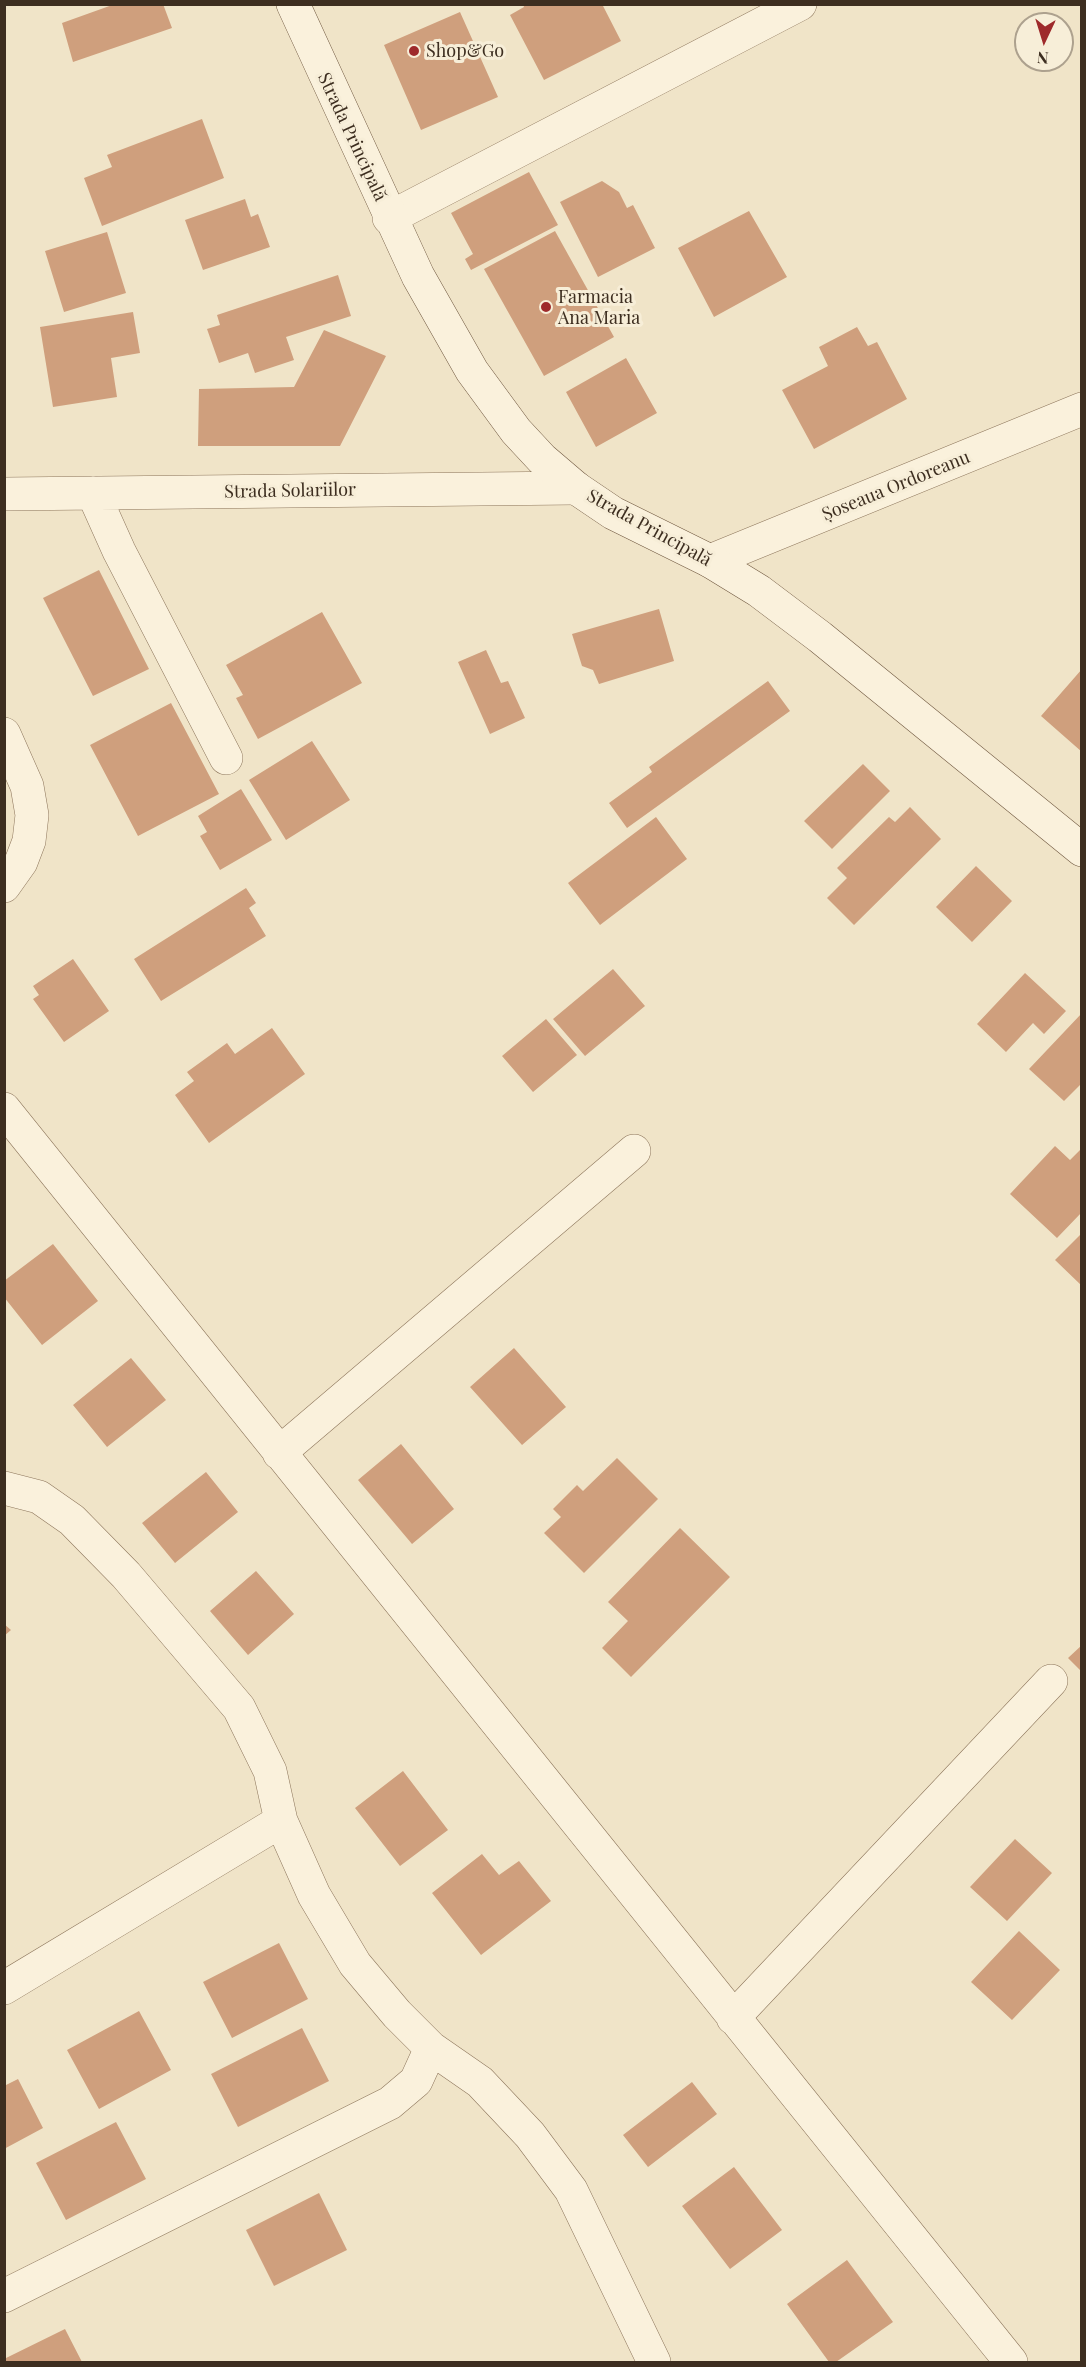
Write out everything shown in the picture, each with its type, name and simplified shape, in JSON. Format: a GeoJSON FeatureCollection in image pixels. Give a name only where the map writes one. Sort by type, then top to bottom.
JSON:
{"type":"FeatureCollection","features":[{"type":"Feature","properties":{"kind":"street","name":"Strada Principală"},"geometry":{"type":"LineString","coordinates":[[293,4],[389,218],[446,328],[492,401],[542,459],[576,488],[613,513],[710,561],[759,591],[820,637],[1082,850]]}},
{"type":"Feature","properties":{"kind":"street"},"geometry":{"type":"LineString","coordinates":[[389,218],[800,4]]}},
{"type":"Feature","properties":{"kind":"street","name":"Șoseaua Ordoreanu"},"geometry":{"type":"LineString","coordinates":[[710,561],[1082,409]]}},
{"type":"Feature","properties":{"kind":"street","name":"Strada Solariilor"},"geometry":{"type":"LineString","coordinates":[[4,494],[576,488]]}},
{"type":"Feature","properties":{"kind":"street"},"geometry":{"type":"LineString","coordinates":[[93,493],[118,551],[226,758]]}},
{"type":"Feature","properties":{"kind":"street"},"geometry":{"type":"LineString","coordinates":[[4,734],[27,786],[32,815],[29,841],[21,862],[4,886]]}},
{"type":"Feature","properties":{"kind":"street"},"geometry":{"type":"LineString","coordinates":[[4,1109],[1011,2362]]}},
{"type":"Feature","properties":{"kind":"street"},"geometry":{"type":"LineString","coordinates":[[279,1453],[634,1151]]}},
{"type":"Feature","properties":{"kind":"street"},"geometry":{"type":"LineString","coordinates":[[4,1488],[39,1497],[72,1520],[126,1575],[239,1708],[270,1771],[281,1821],[314,1895],[355,1965],[397,2014],[431,2048],[480,2082],[530,2135],[571,2190],[654,2362]]}},
{"type":"Feature","properties":{"kind":"street"},"geometry":{"type":"LineString","coordinates":[[733,2018],[1051,1681]]}},
{"type":"Feature","properties":{"kind":"street"},"geometry":{"type":"LineString","coordinates":[[4,1988],[281,1821]]}},
{"type":"Feature","properties":{"kind":"street"},"geometry":{"type":"LineString","coordinates":[[4,2296],[390,2103],[416,2081],[431,2048]]}},
{"type":"Feature","properties":{"kind":"building"},"geometry":{"type":"Polygon","coordinates":[[[115,4],[163,4],[172,28],[73,62],[62,23],[115,4]]]}},
{"type":"Feature","properties":{"kind":"building"},"geometry":{"type":"Polygon","coordinates":[[[523,4],[602,4],[621,41],[544,80],[510,15],[524,7],[523,4]]]}},
{"type":"Feature","properties":{"kind":"building"},"geometry":{"type":"Polygon","coordinates":[[[460,12],[498,97],[421,130],[384,45],[460,12]]]}},
{"type":"Feature","properties":{"kind":"building"},"geometry":{"type":"Polygon","coordinates":[[[202,119],[224,178],[102,226],[84,178],[112,167],[107,155],[202,119]]]}},
{"type":"Feature","properties":{"kind":"building"},"geometry":{"type":"Polygon","coordinates":[[[529,172],[558,225],[471,270],[465,259],[473,254],[451,213],[529,172]]]}},
{"type":"Feature","properties":{"kind":"building"},"geometry":{"type":"Polygon","coordinates":[[[602,181],[619,192],[627,208],[633,205],[655,248],[598,277],[560,202],[602,181]]]}},
{"type":"Feature","properties":{"kind":"building"},"geometry":{"type":"Polygon","coordinates":[[[245,199],[251,217],[258,214],[270,247],[203,270],[185,220],[245,199]]]}},
{"type":"Feature","properties":{"kind":"building"},"geometry":{"type":"Polygon","coordinates":[[[749,211],[787,277],[714,317],[678,248],[749,211]]]}},
{"type":"Feature","properties":{"kind":"building"},"geometry":{"type":"Polygon","coordinates":[[[555,231],[614,337],[544,376],[484,269],[555,231]]]}},
{"type":"Feature","properties":{"kind":"building"},"geometry":{"type":"Polygon","coordinates":[[[107,232],[126,293],[64,312],[45,251],[107,232]]]}},
{"type":"Feature","properties":{"kind":"building"},"geometry":{"type":"Polygon","coordinates":[[[338,275],[351,316],[286,337],[294,360],[255,373],[248,353],[219,363],[207,329],[220,325],[217,315],[338,275]]]}},
{"type":"Feature","properties":{"kind":"building"},"geometry":{"type":"Polygon","coordinates":[[[133,312],[140,353],[111,358],[117,397],[53,407],[40,327],[133,312]]]}},
{"type":"Feature","properties":{"kind":"building"},"geometry":{"type":"Polygon","coordinates":[[[857,327],[868,346],[877,342],[907,399],[814,449],[782,390],[828,366],[819,347],[857,327]]]}},
{"type":"Feature","properties":{"kind":"building"},"geometry":{"type":"Polygon","coordinates":[[[324,330],[386,356],[340,446],[198,446],[199,389],[294,387],[324,330]]]}},
{"type":"Feature","properties":{"kind":"building"},"geometry":{"type":"Polygon","coordinates":[[[626,358],[657,413],[596,447],[566,392],[626,358]]]}},
{"type":"Feature","properties":{"kind":"building"},"geometry":{"type":"Polygon","coordinates":[[[99,570],[149,669],[93,696],[43,598],[99,570]]]}},
{"type":"Feature","properties":{"kind":"building"},"geometry":{"type":"Polygon","coordinates":[[[659,609],[674,661],[599,684],[593,670],[582,666],[572,634],[659,609]]]}},
{"type":"Feature","properties":{"kind":"building"},"geometry":{"type":"Polygon","coordinates":[[[322,612],[362,683],[258,739],[236,698],[243,695],[226,665],[322,612]]]}},
{"type":"Feature","properties":{"kind":"building"},"geometry":{"type":"Polygon","coordinates":[[[486,650],[501,683],[508,681],[525,718],[490,734],[458,662],[486,650]]]}},
{"type":"Feature","properties":{"kind":"building"},"geometry":{"type":"Polygon","coordinates":[[[1082,669],[1082,752],[1041,716],[1082,669]]]}},
{"type":"Feature","properties":{"kind":"building"},"geometry":{"type":"Polygon","coordinates":[[[768,681],[790,711],[627,828],[609,803],[652,772],[649,767],[768,681]]]}},
{"type":"Feature","properties":{"kind":"building"},"geometry":{"type":"Polygon","coordinates":[[[171,703],[219,794],[138,836],[90,745],[171,703]]]}},
{"type":"Feature","properties":{"kind":"building"},"geometry":{"type":"Polygon","coordinates":[[[312,741],[350,800],[286,840],[249,780],[312,741]]]}},
{"type":"Feature","properties":{"kind":"building"},"geometry":{"type":"Polygon","coordinates":[[[863,764],[890,791],[832,849],[804,821],[863,764]]]}},
{"type":"Feature","properties":{"kind":"building"},"geometry":{"type":"Polygon","coordinates":[[[241,789],[272,840],[220,870],[200,836],[207,832],[198,816],[241,789]]]}},
{"type":"Feature","properties":{"kind":"building"},"geometry":{"type":"Polygon","coordinates":[[[910,807],[941,839],[854,925],[827,898],[847,878],[837,868],[889,817],[895,822],[910,807]]]}},
{"type":"Feature","properties":{"kind":"building"},"geometry":{"type":"Polygon","coordinates":[[[656,817],[687,859],[600,925],[568,883],[656,817]]]}},
{"type":"Feature","properties":{"kind":"building"},"geometry":{"type":"Polygon","coordinates":[[[976,866],[1012,901],[972,942],[936,907],[976,866]]]}},
{"type":"Feature","properties":{"kind":"building"},"geometry":{"type":"Polygon","coordinates":[[[246,888],[256,903],[249,908],[266,936],[161,1001],[134,959],[246,888]]]}},
{"type":"Feature","properties":{"kind":"building"},"geometry":{"type":"Polygon","coordinates":[[[73,959],[109,1011],[64,1042],[33,999],[39,995],[33,986],[73,959]]]}},
{"type":"Feature","properties":{"kind":"building"},"geometry":{"type":"Polygon","coordinates":[[[613,969],[645,1006],[585,1056],[553,1019],[613,969]]]}},
{"type":"Feature","properties":{"kind":"building"},"geometry":{"type":"Polygon","coordinates":[[[1025,973],[1066,1011],[1044,1034],[1033,1023],[1006,1052],[977,1024],[1025,973]]]}},
{"type":"Feature","properties":{"kind":"building"},"geometry":{"type":"Polygon","coordinates":[[[1082,1013],[1082,1083],[1064,1101],[1029,1069],[1082,1013]]]}},
{"type":"Feature","properties":{"kind":"building"},"geometry":{"type":"Polygon","coordinates":[[[546,1019],[577,1055],[533,1092],[502,1056],[546,1019]]]}},
{"type":"Feature","properties":{"kind":"building"},"geometry":{"type":"Polygon","coordinates":[[[272,1028],[305,1074],[209,1143],[175,1095],[194,1081],[187,1072],[227,1043],[235,1054],[272,1028]]]}},
{"type":"Feature","properties":{"kind":"building"},"geometry":{"type":"Polygon","coordinates":[[[1055,1146],[1070,1160],[1082,1148],[1082,1212],[1057,1238],[1010,1194],[1055,1146]]]}},
{"type":"Feature","properties":{"kind":"building"},"geometry":{"type":"Polygon","coordinates":[[[1082,1233],[1082,1286],[1055,1260],[1082,1233]]]}},
{"type":"Feature","properties":{"kind":"building"},"geometry":{"type":"Polygon","coordinates":[[[53,1244],[98,1301],[42,1345],[4,1297],[4,1281],[53,1244]]]}},
{"type":"Feature","properties":{"kind":"building"},"geometry":{"type":"Polygon","coordinates":[[[514,1348],[566,1407],[522,1445],[470,1387],[514,1348]]]}},
{"type":"Feature","properties":{"kind":"building"},"geometry":{"type":"Polygon","coordinates":[[[131,1358],[166,1400],[107,1447],[73,1405],[131,1358]]]}},
{"type":"Feature","properties":{"kind":"building"},"geometry":{"type":"Polygon","coordinates":[[[401,1444],[454,1509],[412,1544],[358,1480],[401,1444]]]}},
{"type":"Feature","properties":{"kind":"building"},"geometry":{"type":"Polygon","coordinates":[[[617,1458],[658,1499],[584,1573],[544,1533],[561,1517],[553,1509],[577,1485],[583,1491],[617,1458]]]}},
{"type":"Feature","properties":{"kind":"building"},"geometry":{"type":"Polygon","coordinates":[[[206,1472],[238,1512],[175,1563],[142,1523],[206,1472]]]}},
{"type":"Feature","properties":{"kind":"building"},"geometry":{"type":"Polygon","coordinates":[[[680,1528],[730,1577],[631,1677],[602,1648],[628,1621],[608,1602],[680,1528]]]}},
{"type":"Feature","properties":{"kind":"building"},"geometry":{"type":"Polygon","coordinates":[[[256,1571],[294,1614],[248,1655],[210,1611],[256,1571]]]}},
{"type":"Feature","properties":{"kind":"building"},"geometry":{"type":"Polygon","coordinates":[[[4,1624],[11,1630],[4,1636],[4,1624]]]}},
{"type":"Feature","properties":{"kind":"building"},"geometry":{"type":"Polygon","coordinates":[[[1082,1645],[1082,1672],[1068,1658],[1082,1645]]]}},
{"type":"Feature","properties":{"kind":"building"},"geometry":{"type":"Polygon","coordinates":[[[403,1771],[448,1830],[400,1866],[355,1808],[403,1771]]]}},
{"type":"Feature","properties":{"kind":"building"},"geometry":{"type":"Polygon","coordinates":[[[1015,1839],[1052,1873],[1007,1921],[970,1887],[1015,1839]]]}},
{"type":"Feature","properties":{"kind":"building"},"geometry":{"type":"Polygon","coordinates":[[[482,1854],[499,1875],[519,1861],[551,1901],[481,1955],[432,1893],[482,1854]]]}},
{"type":"Feature","properties":{"kind":"building"},"geometry":{"type":"Polygon","coordinates":[[[1019,1931],[1060,1970],[1012,2020],[971,1982],[1019,1931]]]}},
{"type":"Feature","properties":{"kind":"building"},"geometry":{"type":"Polygon","coordinates":[[[279,1943],[308,1999],[232,2038],[203,1982],[279,1943]]]}},
{"type":"Feature","properties":{"kind":"building"},"geometry":{"type":"Polygon","coordinates":[[[139,2011],[171,2070],[99,2109],[67,2050],[139,2011]]]}},
{"type":"Feature","properties":{"kind":"building"},"geometry":{"type":"Polygon","coordinates":[[[302,2028],[329,2081],[238,2127],[211,2074],[302,2028]]]}},
{"type":"Feature","properties":{"kind":"building"},"geometry":{"type":"Polygon","coordinates":[[[18,2079],[43,2128],[4,2149],[4,2086],[18,2079]]]}},
{"type":"Feature","properties":{"kind":"building"},"geometry":{"type":"Polygon","coordinates":[[[692,2082],[717,2114],[648,2167],[623,2135],[692,2082]]]}},
{"type":"Feature","properties":{"kind":"building"},"geometry":{"type":"Polygon","coordinates":[[[116,2122],[146,2179],[66,2220],[36,2163],[116,2122]]]}},
{"type":"Feature","properties":{"kind":"building"},"geometry":{"type":"Polygon","coordinates":[[[734,2167],[782,2230],[730,2269],[682,2206],[734,2167]]]}},
{"type":"Feature","properties":{"kind":"building"},"geometry":{"type":"Polygon","coordinates":[[[319,2193],[347,2250],[274,2286],[246,2230],[319,2193]]]}},
{"type":"Feature","properties":{"kind":"building"},"geometry":{"type":"Polygon","coordinates":[[[847,2260],[893,2322],[836,2362],[829,2362],[787,2304],[847,2260]]]}},
{"type":"Feature","properties":{"kind":"building"},"geometry":{"type":"Polygon","coordinates":[[[65,2329],[82,2362],[4,2362],[4,2359],[65,2329]]]}},
{"type":"Feature","properties":{"kind":"place","name":"Shop&Go"},"geometry":{"type":"Point","coordinates":[414,51]}},
{"type":"Feature","properties":{"kind":"place","name":"Farmacia Ana Maria"},"geometry":{"type":"Point","coordinates":[546,307]}}]}
